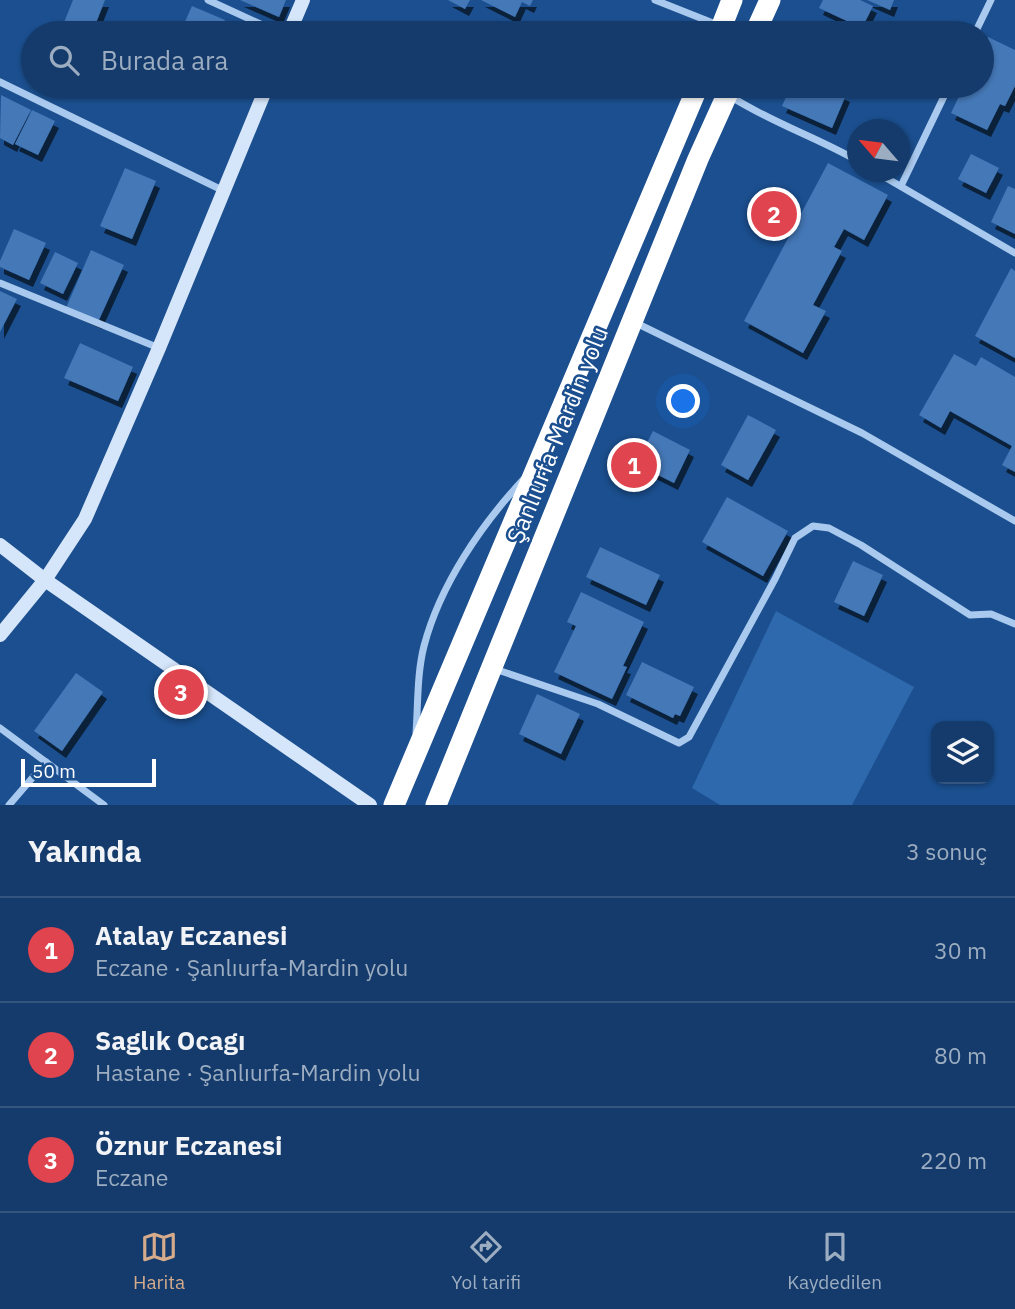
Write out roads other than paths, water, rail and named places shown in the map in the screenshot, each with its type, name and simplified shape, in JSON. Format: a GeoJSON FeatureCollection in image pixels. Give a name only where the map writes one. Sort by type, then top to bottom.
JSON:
{"type":"FeatureCollection","features":[{"type":"Feature","properties":{"kind":"highway"},"geometry":{"type":"LineString","coordinates":[[724,21],[732,0]]}},
{"type":"Feature","properties":{"kind":"highway"},"geometry":{"type":"LineString","coordinates":[[760,21],[770,0]]}},
{"type":"Feature","properties":{"kind":"highway"},"geometry":{"type":"LineString","coordinates":[[394,805],[693,98]]}},
{"type":"Feature","properties":{"kind":"highway","name":"Şanlıurfa-Mardin yolu"},"geometry":{"type":"LineString","coordinates":[[436,805],[698,159],[726,98]]}},
{"type":"Feature","properties":{"kind":"street"},"geometry":{"type":"LineString","coordinates":[[208,0],[254,21]]}},
{"type":"Feature","properties":{"kind":"street"},"geometry":{"type":"LineString","coordinates":[[294,21],[303,0]]}},
{"type":"Feature","properties":{"kind":"street"},"geometry":{"type":"LineString","coordinates":[[655,0],[700,21]]}},
{"type":"Feature","properties":{"kind":"street"},"geometry":{"type":"LineString","coordinates":[[981,21],[991,0]]}},
{"type":"Feature","properties":{"kind":"street"},"geometry":{"type":"LineString","coordinates":[[0,82],[21,92]]}},
{"type":"Feature","properties":{"kind":"street"},"geometry":{"type":"LineString","coordinates":[[33,98],[224,191]]}},
{"type":"Feature","properties":{"kind":"street"},"geometry":{"type":"LineString","coordinates":[[0,635],[45,580],[85,519],[262,98]]}},
{"type":"Feature","properties":{"kind":"street"},"geometry":{"type":"LineString","coordinates":[[738,98],[751,110],[825,142],[847,155]]}},
{"type":"Feature","properties":{"kind":"street"},"geometry":{"type":"LineString","coordinates":[[901,186],[943,98]]}},
{"type":"Feature","properties":{"kind":"street"},"geometry":{"type":"LineString","coordinates":[[894,182],[1015,253]]}},
{"type":"Feature","properties":{"kind":"street"},"geometry":{"type":"LineString","coordinates":[[0,283],[159,348]]}},
{"type":"Feature","properties":{"kind":"street"},"geometry":{"type":"LineString","coordinates":[[632,322],[862,433],[1015,521]]}},
{"type":"Feature","properties":{"kind":"street"},"geometry":{"type":"LineString","coordinates":[[413,761],[424,647],[442,598],[469,548],[495,510],[540,461]]}},
{"type":"Feature","properties":{"kind":"street"},"geometry":{"type":"LineString","coordinates":[[492,668],[598,704],[679,743],[689,737],[795,538],[813,526],[829,528],[861,545],[970,615],[991,614],[1015,624]]}},
{"type":"Feature","properties":{"kind":"street"},"geometry":{"type":"LineString","coordinates":[[0,545],[45,580],[370,805]]}},
{"type":"Feature","properties":{"kind":"street"},"geometry":{"type":"LineString","coordinates":[[0,729],[104,805]]}},
{"type":"Feature","properties":{"kind":"street"},"geometry":{"type":"LineString","coordinates":[[9,805],[46,762]]}},
{"type":"Feature","properties":{"kind":"place","name":"Saglık Ocagı"},"geometry":{"type":"Point","coordinates":[774,214]}},
{"type":"Feature","properties":{"kind":"place","name":"Atalay Eczanesi"},"geometry":{"type":"Point","coordinates":[634,465]}},
{"type":"Feature","properties":{"kind":"place","name":"Öznur Eczanesi"},"geometry":{"type":"Point","coordinates":[181,692]}}]}
